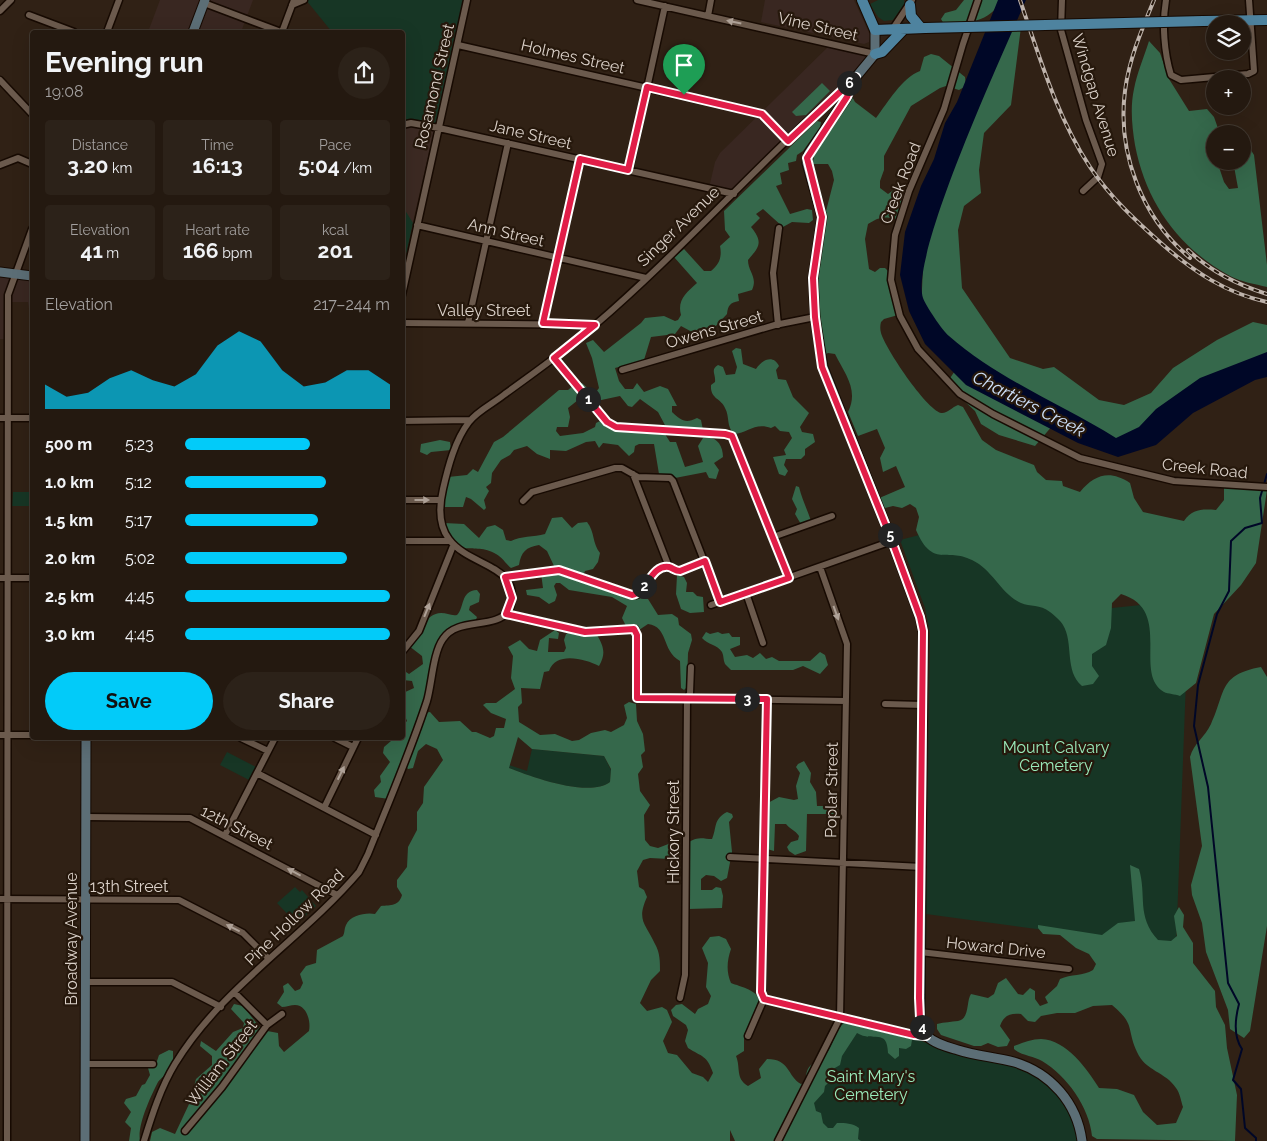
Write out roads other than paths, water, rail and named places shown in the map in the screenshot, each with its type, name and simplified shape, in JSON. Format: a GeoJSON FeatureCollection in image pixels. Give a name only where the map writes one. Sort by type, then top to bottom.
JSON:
{"type":"FeatureCollection","features":[{"type":"Feature","properties":{"kind":"main road"},"geometry":{"type":"LineString","coordinates":[[862,0],[875,30],[1206,21]]}},
{"type":"Feature","properties":{"kind":"main road"},"geometry":{"type":"LineString","coordinates":[[911,2],[911,16],[923,28]]}},
{"type":"Feature","properties":{"kind":"main road"},"geometry":{"type":"LineString","coordinates":[[1251,21],[1267,20]]}},
{"type":"Feature","properties":{"kind":"main road"},"geometry":{"type":"LineString","coordinates":[[875,54],[882,52],[904,29]]}},
{"type":"Feature","properties":{"kind":"street"},"geometry":{"type":"LineString","coordinates":[[0,11],[11,0]]}},
{"type":"Feature","properties":{"kind":"street"},"geometry":{"type":"LineString","coordinates":[[108,30],[119,0]]}},
{"type":"Feature","properties":{"kind":"street"},"geometry":{"type":"LineString","coordinates":[[282,30],[293,3],[304,0]]}},
{"type":"Feature","properties":{"kind":"street","name":"Rosamond Street"},"geometry":{"type":"LineString","coordinates":[[405,281],[467,0]]}},
{"type":"Feature","properties":{"kind":"street","name":"Vine Street"},"geometry":{"type":"LineString","coordinates":[[637,0],[875,54]]}},
{"type":"Feature","properties":{"kind":"street"},"geometry":{"type":"LineString","coordinates":[[708,16],[711,0]]}},
{"type":"Feature","properties":{"kind":"street","name":"Creek Road"},"geometry":{"type":"LineString","coordinates":[[978,0],[944,110],[909,191],[896,235],[891,280],[900,316],[918,349],[960,394],[993,414],[1080,458],[1174,481],[1267,487]]}},
{"type":"Feature","properties":{"kind":"street","name":"Windgap Avenue"},"geometry":{"type":"LineString","coordinates":[[1062,0],[1061,30],[1086,120],[1102,164],[1098,177],[1083,192]]}},
{"type":"Feature","properties":{"kind":"street"},"geometry":{"type":"LineString","coordinates":[[1166,0],[1164,12],[1166,49],[1169,69],[1174,79],[1248,74],[1254,71],[1251,34]]}},
{"type":"Feature","properties":{"kind":"street"},"geometry":{"type":"LineString","coordinates":[[1248,0],[1249,15]]}},
{"type":"Feature","properties":{"kind":"street"},"geometry":{"type":"LineString","coordinates":[[194,30],[204,2],[276,30]]}},
{"type":"Feature","properties":{"kind":"street"},"geometry":{"type":"LineString","coordinates":[[892,30],[911,2]]}},
{"type":"Feature","properties":{"kind":"street"},"geometry":{"type":"LineString","coordinates":[[628,170],[665,6]]}},
{"type":"Feature","properties":{"kind":"street"},"geometry":{"type":"LineString","coordinates":[[28,15],[69,30]]}},
{"type":"Feature","properties":{"kind":"street"},"geometry":{"type":"LineString","coordinates":[[875,30],[875,54]]}},
{"type":"Feature","properties":{"kind":"street","name":"Holmes Street"},"geometry":{"type":"LineString","coordinates":[[458,45],[762,114],[788,141]]}},
{"type":"Feature","properties":{"kind":"street","name":"Singer Avenue"},"geometry":{"type":"LineString","coordinates":[[470,420],[595,325],[856,77],[875,54]]}},
{"type":"Feature","properties":{"kind":"street"},"geometry":{"type":"LineString","coordinates":[[856,77],[847,97],[807,158],[822,217],[813,278],[815,317],[822,367],[892,541],[923,631],[920,1019],[926,1036]]}},
{"type":"Feature","properties":{"kind":"street"},"geometry":{"type":"LineString","coordinates":[[0,80],[30,112]]}},
{"type":"Feature","properties":{"kind":"street","name":"Jane Street"},"geometry":{"type":"LineString","coordinates":[[405,125],[411,124],[440,128],[734,194]]}},
{"type":"Feature","properties":{"kind":"street"},"geometry":{"type":"LineString","coordinates":[[468,323],[508,143]]}},
{"type":"Feature","properties":{"kind":"street"},"geometry":{"type":"LineString","coordinates":[[0,165],[18,158],[30,163]]}},
{"type":"Feature","properties":{"kind":"street"},"geometry":{"type":"LineString","coordinates":[[543,323],[580,159]]}},
{"type":"Feature","properties":{"kind":"street","name":"Ann Street"},"geometry":{"type":"LineString","coordinates":[[417,225],[646,278]]}},
{"type":"Feature","properties":{"kind":"street"},"geometry":{"type":"LineString","coordinates":[[778,325],[773,273],[779,228]]}},
{"type":"Feature","properties":{"kind":"street"},"geometry":{"type":"LineString","coordinates":[[7,1141],[3,981],[4,339],[8,295],[30,235]]}},
{"type":"Feature","properties":{"kind":"street"},"geometry":{"type":"LineString","coordinates":[[0,272],[30,276]]}},
{"type":"Feature","properties":{"kind":"street","name":"Owens Street"},"geometry":{"type":"LineString","coordinates":[[622,370],[778,325],[815,317]]}},
{"type":"Feature","properties":{"kind":"street","name":"Valley Street"},"geometry":{"type":"LineString","coordinates":[[405,323],[595,325]]}},
{"type":"Feature","properties":{"kind":"street"},"geometry":{"type":"LineString","coordinates":[[554,358],[607,422],[616,427],[732,436],[789,578]]}},
{"type":"Feature","properties":{"kind":"street"},"geometry":{"type":"LineString","coordinates":[[4,418],[30,418]]}},
{"type":"Feature","properties":{"kind":"street"},"geometry":{"type":"LineString","coordinates":[[405,421],[470,420],[451,459],[441,500],[440,520],[450,543],[419,630],[405,648]]}},
{"type":"Feature","properties":{"kind":"street"},"geometry":{"type":"LineString","coordinates":[[523,501],[532,492],[615,468],[622,468],[638,477],[670,478],[720,602]]}},
{"type":"Feature","properties":{"kind":"street"},"geometry":{"type":"LineString","coordinates":[[633,474],[669,567]]}},
{"type":"Feature","properties":{"kind":"street"},"geometry":{"type":"LineString","coordinates":[[405,500],[441,500]]}},
{"type":"Feature","properties":{"kind":"street"},"geometry":{"type":"LineString","coordinates":[[773,537],[832,516]]}},
{"type":"Feature","properties":{"kind":"street"},"geometry":{"type":"LineString","coordinates":[[405,541],[450,543],[505,577],[559,570],[632,595],[641,591],[655,573],[669,567],[680,571],[705,561]]}},
{"type":"Feature","properties":{"kind":"street"},"geometry":{"type":"LineString","coordinates":[[711,605],[892,541]]}},
{"type":"Feature","properties":{"kind":"street","name":"Poplar Street"},"geometry":{"type":"LineString","coordinates":[[820,567],[847,644],[840,1018]]}},
{"type":"Feature","properties":{"kind":"street"},"geometry":{"type":"LineString","coordinates":[[505,577],[512,598],[506,614],[585,632],[634,629],[637,635],[637,698],[846,701]]}},
{"type":"Feature","properties":{"kind":"street"},"geometry":{"type":"LineString","coordinates":[[3,578],[30,578]]}},
{"type":"Feature","properties":{"kind":"street"},"geometry":{"type":"LineString","coordinates":[[746,593],[763,643]]}},
{"type":"Feature","properties":{"kind":"street","name":"Pine Hollow Road"},"geometry":{"type":"LineString","coordinates":[[144,1141],[160,1094],[174,1066],[221,1007],[359,872],[376,835],[427,701],[441,642],[452,630],[495,620],[506,614]]}},
{"type":"Feature","properties":{"kind":"street","name":"Hickory Street"},"geometry":{"type":"LineString","coordinates":[[680,998],[686,974],[687,698],[690,693],[690,667]]}},
{"type":"Feature","properties":{"kind":"street"},"geometry":{"type":"LineString","coordinates":[[748,1036],[764,999],[761,992],[767,699]]}},
{"type":"Feature","properties":{"kind":"street"},"geometry":{"type":"LineString","coordinates":[[885,704],[923,705]]}},
{"type":"Feature","properties":{"kind":"street"},"geometry":{"type":"LineString","coordinates":[[3,734],[30,734]]}},
{"type":"Feature","properties":{"kind":"street","name":"Broadway Avenue"},"geometry":{"type":"LineString","coordinates":[[85,1141],[86,740]]}},
{"type":"Feature","properties":{"kind":"street"},"geometry":{"type":"LineString","coordinates":[[245,740],[268,751]]}},
{"type":"Feature","properties":{"kind":"street"},"geometry":{"type":"LineString","coordinates":[[225,835],[274,740]]}},
{"type":"Feature","properties":{"kind":"street"},"geometry":{"type":"LineString","coordinates":[[339,740],[353,747]]}},
{"type":"Feature","properties":{"kind":"street"},"geometry":{"type":"LineString","coordinates":[[324,808],[357,740]]}},
{"type":"Feature","properties":{"kind":"street"},"geometry":{"type":"LineString","coordinates":[[257,773],[376,835]]}},
{"type":"Feature","properties":{"kind":"street","name":"12th Street"},"geometry":{"type":"LineString","coordinates":[[86,818],[190,818],[337,895]]}},
{"type":"Feature","properties":{"kind":"street"},"geometry":{"type":"LineString","coordinates":[[730,857],[922,867]]}},
{"type":"Feature","properties":{"kind":"street","name":"13th Street"},"geometry":{"type":"LineString","coordinates":[[3,899],[179,900],[243,933],[269,959]]}},
{"type":"Feature","properties":{"kind":"street","name":"Howard Drive"},"geometry":{"type":"LineString","coordinates":[[920,952],[1070,969]]}},
{"type":"Feature","properties":{"kind":"street"},"geometry":{"type":"LineString","coordinates":[[86,982],[172,982],[221,1007]]}},
{"type":"Feature","properties":{"kind":"street"},"geometry":{"type":"LineString","coordinates":[[235,993],[267,1025]]}},
{"type":"Feature","properties":{"kind":"street"},"geometry":{"type":"LineString","coordinates":[[764,999],[840,1018],[926,1036],[935,1042],[966,1053],[1014,1062],[1032,1068],[1048,1078],[1068,1101],[1080,1130],[1082,1141]]}},
{"type":"Feature","properties":{"kind":"street","name":"William Street"},"geometry":{"type":"LineString","coordinates":[[185,1131],[222,1087],[267,1025],[282,1014]]}},
{"type":"Feature","properties":{"kind":"street"},"geometry":{"type":"LineString","coordinates":[[778,1141],[840,1018]]}},
{"type":"Feature","properties":{"kind":"street"},"geometry":{"type":"LineString","coordinates":[[86,1064],[153,1064]]}},
{"type":"Feature","properties":{"kind":"water","name":"Chartiers Creek"},"geometry":{"type":"Polygon","coordinates":[[[998,0],[1026,0],[961,152],[930,241],[923,275],[923,298],[942,329],[988,365],[1116,438],[1139,427],[1156,409],[1200,378],[1267,352],[1267,377],[1255,380],[1193,413],[1156,445],[1118,457],[1078,443],[966,385],[925,344],[909,311],[900,275],[905,232],[921,186],[934,159],[945,123],[957,102],[998,0]]]}},
{"type":"Feature","properties":{"kind":"waterway"},"geometry":{"type":"LineString","coordinates":[[1256,1141],[1256,1138],[1245,1128],[1241,1089],[1233,1080],[1242,1049],[1237,1039],[1236,1027],[1239,1004],[1228,983],[1208,787],[1194,726],[1198,685],[1217,614],[1229,591],[1231,541],[1245,528],[1262,523],[1260,498],[1267,474]]}},
{"type":"Feature","properties":{"kind":"railway"},"geometry":{"type":"LineString","coordinates":[[1020,0],[1058,107],[1078,148],[1106,188],[1124,208],[1186,264],[1224,287],[1267,302]]}},
{"type":"Feature","properties":{"kind":"railway"},"geometry":{"type":"LineString","coordinates":[[1154,0],[1136,44],[1127,79],[1124,114],[1125,138],[1129,161],[1136,183],[1146,204],[1158,224],[1190,258]]}},
{"type":"Feature","properties":{"kind":"railway"},"geometry":{"type":"LineString","coordinates":[[1188,250],[1225,276],[1267,294]]}},
{"type":"Feature","properties":{"kind":"park label","name":"Mount Calvary Cemetery"},"geometry":{"type":"Point","coordinates":[1056,756]}},
{"type":"Feature","properties":{"kind":"park label","name":"Saint Mary's Cemetery"},"geometry":{"type":"Point","coordinates":[871,1085]}}]}
